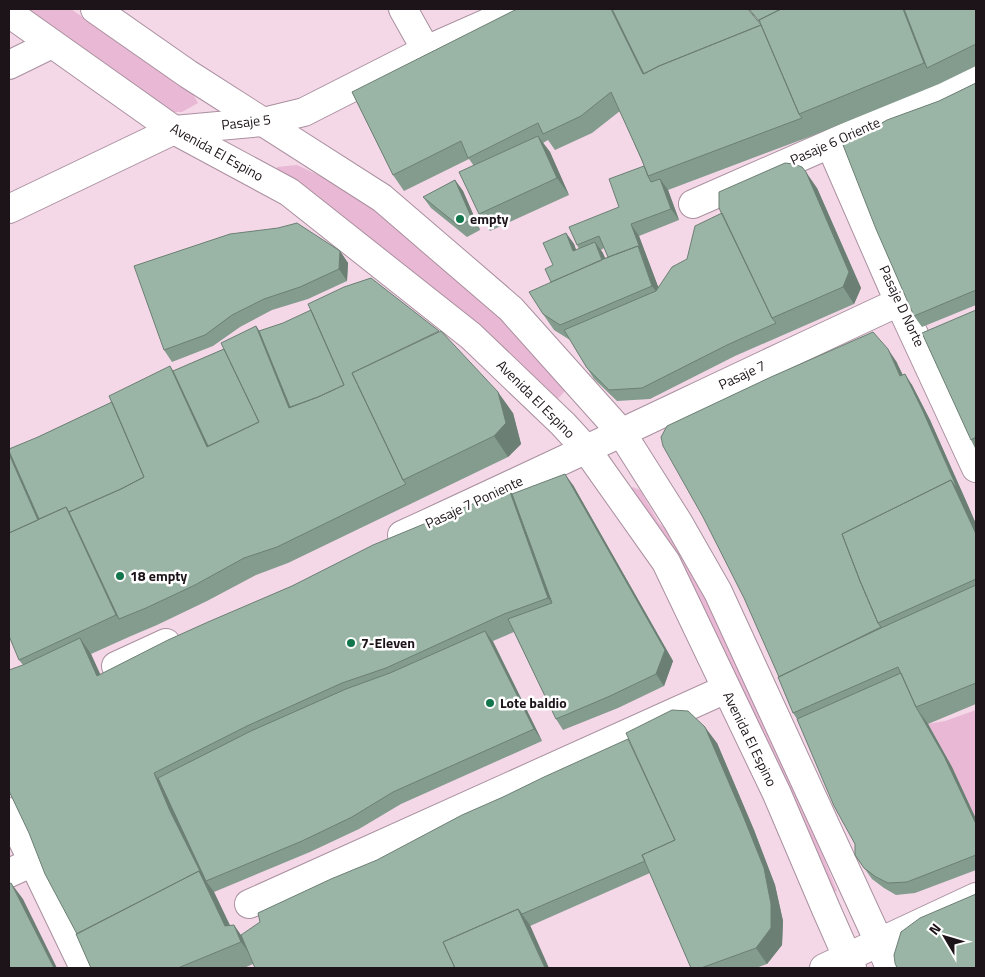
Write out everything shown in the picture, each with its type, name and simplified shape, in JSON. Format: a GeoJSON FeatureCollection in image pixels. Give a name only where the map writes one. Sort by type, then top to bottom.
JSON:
{"type":"FeatureCollection","features":[{"type":"Feature","properties":{"kind":"street"},"geometry":{"type":"LineString","coordinates":[[95,9],[188,74],[382,198],[503,302],[621,432],[678,522],[718,592],[890,968]]}},
{"type":"Feature","properties":{"kind":"street"},"geometry":{"type":"LineString","coordinates":[[403,9],[426,50]]}},
{"type":"Feature","properties":{"kind":"street","name":"Pasaje 5"},"geometry":{"type":"LineString","coordinates":[[9,209],[174,130],[263,122],[304,112],[426,50],[519,9]]}},
{"type":"Feature","properties":{"kind":"street","name":"Avenida El Espino"},"geometry":{"type":"LineString","coordinates":[[9,13],[174,130],[289,192],[472,336],[563,424],[586,449],[666,562],[777,794],[826,909],[842,965]]}},
{"type":"Feature","properties":{"kind":"street"},"geometry":{"type":"LineString","coordinates":[[9,65],[52,44]]}},
{"type":"Feature","properties":{"kind":"street","name":"Pasaje 6 Oriente"},"geometry":{"type":"LineString","coordinates":[[693,204],[976,78]]}},
{"type":"Feature","properties":{"kind":"street","name":"Pasaje D Norte"},"geometry":{"type":"LineString","coordinates":[[830,144],[899,302],[932,341],[976,468]]}},
{"type":"Feature","properties":{"kind":"street"},"geometry":{"type":"LineString","coordinates":[[372,290],[399,278]]}},
{"type":"Feature","properties":{"kind":"street","name":"Pasaje 7"},"geometry":{"type":"LineString","coordinates":[[586,449],[899,302]]}},
{"type":"Feature","properties":{"kind":"street","name":"Pasaje 7 Poniente"},"geometry":{"type":"LineString","coordinates":[[378,546],[586,449]]}},
{"type":"Feature","properties":{"kind":"street"},"geometry":{"type":"LineString","coordinates":[[116,666],[188,633]]}},
{"type":"Feature","properties":{"kind":"street"},"geometry":{"type":"LineString","coordinates":[[249,904],[726,689]]}},
{"type":"Feature","properties":{"kind":"street"},"geometry":{"type":"LineString","coordinates":[[9,812],[84,968]]}},
{"type":"Feature","properties":{"kind":"street"},"geometry":{"type":"LineString","coordinates":[[9,873],[33,862]]}},
{"type":"Feature","properties":{"kind":"street"},"geometry":{"type":"LineString","coordinates":[[842,965],[879,942],[976,897]]}},
{"type":"Feature","properties":{"kind":"shaded area"},"geometry":{"type":"Polygon","coordinates":[[[27,9],[71,9],[193,94],[198,103],[182,112],[167,112],[27,9]]]}},
{"type":"Feature","properties":{"kind":"shaded area"},"geometry":{"type":"Polygon","coordinates":[[[297,165],[329,180],[377,210],[495,311],[568,388],[549,408],[279,176],[277,167],[297,165]]]}},
{"type":"Feature","properties":{"kind":"shaded area"},"geometry":{"type":"Polygon","coordinates":[[[633,487],[640,490],[659,523],[676,538],[721,620],[788,770],[837,891],[828,894],[628,493],[633,487]]]}},
{"type":"Feature","properties":{"kind":"shaded area"},"geometry":{"type":"Polygon","coordinates":[[[976,710],[976,819],[952,767],[928,724],[945,721],[976,710]]]}},
{"type":"Feature","properties":{"kind":"building"},"geometry":{"type":"Polygon","coordinates":[[[517,9],[611,9],[643,74],[761,25],[802,118],[648,176],[611,92],[581,116],[543,134],[538,123],[468,158],[461,141],[393,175],[352,92],[517,9]]]}},
{"type":"Feature","properties":{"kind":"building"},"geometry":{"type":"Polygon","coordinates":[[[612,9],[748,9],[761,25],[659,66],[644,74],[612,9]]]}},
{"type":"Feature","properties":{"kind":"building"},"geometry":{"type":"Polygon","coordinates":[[[749,9],[781,9],[759,20],[760,22],[749,9]]]}},
{"type":"Feature","properties":{"kind":"building"},"geometry":{"type":"Polygon","coordinates":[[[781,9],[903,9],[924,63],[799,114],[759,20],[781,9]]]}},
{"type":"Feature","properties":{"kind":"building"},"geometry":{"type":"Polygon","coordinates":[[[904,9],[976,9],[976,44],[927,68],[904,9]]]}},
{"type":"Feature","properties":{"kind":"building"},"geometry":{"type":"Polygon","coordinates":[[[976,83],[976,290],[914,316],[876,229],[843,145],[887,120],[939,101],[976,83]]]}},
{"type":"Feature","properties":{"kind":"building"},"geometry":{"type":"Polygon","coordinates":[[[538,136],[557,178],[479,214],[459,172],[538,136]]]}},
{"type":"Feature","properties":{"kind":"building"},"geometry":{"type":"Polygon","coordinates":[[[785,163],[802,167],[806,172],[849,272],[843,287],[772,318],[719,208],[719,192],[785,163]]]}},
{"type":"Feature","properties":{"kind":"building"},"geometry":{"type":"Polygon","coordinates":[[[644,166],[651,182],[660,179],[671,209],[631,224],[641,251],[638,246],[608,257],[599,236],[577,245],[569,227],[619,207],[609,179],[644,166]]]}},
{"type":"Feature","properties":{"kind":"building"},"geometry":{"type":"Polygon","coordinates":[[[455,180],[472,219],[459,226],[423,197],[455,180]]]}},
{"type":"Feature","properties":{"kind":"building"},"geometry":{"type":"Polygon","coordinates":[[[722,213],[776,323],[727,345],[642,388],[609,390],[587,368],[564,330],[656,291],[672,267],[687,259],[695,226],[722,213]]]}},
{"type":"Feature","properties":{"kind":"building"},"geometry":{"type":"Polygon","coordinates":[[[297,223],[340,251],[339,269],[300,287],[264,299],[232,315],[205,335],[164,350],[134,266],[230,234],[278,228],[297,223]]]}},
{"type":"Feature","properties":{"kind":"building"},"geometry":{"type":"Polygon","coordinates":[[[566,233],[573,251],[595,242],[602,260],[551,282],[545,269],[553,265],[543,243],[566,233]]]}},
{"type":"Feature","properties":{"kind":"building"},"geometry":{"type":"Polygon","coordinates":[[[638,246],[652,286],[560,325],[543,314],[529,292],[601,260],[638,246]]]}},
{"type":"Feature","properties":{"kind":"building"},"geometry":{"type":"Polygon","coordinates":[[[371,278],[439,331],[352,373],[406,484],[277,547],[244,558],[195,585],[119,619],[69,512],[144,477],[109,396],[170,366],[207,447],[259,422],[221,343],[256,326],[289,408],[318,397],[344,385],[308,304],[344,287],[371,278]]]}},
{"type":"Feature","properties":{"kind":"building"},"geometry":{"type":"Polygon","coordinates":[[[311,310],[344,385],[290,407],[259,331],[283,323],[311,310]]]}},
{"type":"Feature","properties":{"kind":"building"},"geometry":{"type":"Polygon","coordinates":[[[976,310],[976,437],[971,440],[922,333],[976,310]]]}},
{"type":"Feature","properties":{"kind":"building"},"geometry":{"type":"Polygon","coordinates":[[[441,331],[498,392],[506,423],[494,436],[403,480],[352,373],[441,331]]]}},
{"type":"Feature","properties":{"kind":"building"},"geometry":{"type":"Polygon","coordinates":[[[873,332],[888,349],[900,376],[905,374],[958,490],[951,480],[842,534],[860,581],[881,627],[779,677],[744,598],[703,517],[663,446],[661,437],[667,426],[873,332]]]}},
{"type":"Feature","properties":{"kind":"building"},"geometry":{"type":"Polygon","coordinates":[[[224,349],[259,422],[208,446],[173,371],[224,349]]]}},
{"type":"Feature","properties":{"kind":"building"},"geometry":{"type":"Polygon","coordinates":[[[112,402],[144,477],[69,512],[66,507],[39,519],[9,449],[112,402]]]}},
{"type":"Feature","properties":{"kind":"building"},"geometry":{"type":"Polygon","coordinates":[[[9,454],[38,520],[9,533],[9,454]]]}},
{"type":"Feature","properties":{"kind":"building"},"geometry":{"type":"Polygon","coordinates":[[[565,474],[665,650],[656,674],[556,719],[508,619],[552,603],[512,494],[565,474]]]}},
{"type":"Feature","properties":{"kind":"building"},"geometry":{"type":"Polygon","coordinates":[[[951,480],[976,534],[976,579],[878,623],[842,534],[951,480]]]}},
{"type":"Feature","properties":{"kind":"building"},"geometry":{"type":"Polygon","coordinates":[[[509,489],[548,598],[504,614],[386,668],[342,683],[247,726],[154,773],[170,811],[202,875],[199,871],[77,934],[45,874],[29,833],[9,791],[9,670],[80,638],[97,676],[168,640],[292,586],[373,545],[509,489]]]}},
{"type":"Feature","properties":{"kind":"building"},"geometry":{"type":"Polygon","coordinates":[[[66,507],[116,615],[19,660],[9,636],[9,533],[66,507]]]}},
{"type":"Feature","properties":{"kind":"building"},"geometry":{"type":"Polygon","coordinates":[[[976,585],[976,683],[916,707],[898,667],[793,713],[778,677],[976,585]]]}},
{"type":"Feature","properties":{"kind":"building"},"geometry":{"type":"Polygon","coordinates":[[[485,631],[534,729],[393,792],[352,817],[302,841],[206,881],[158,778],[251,731],[485,631]]]}},
{"type":"Feature","properties":{"kind":"building"},"geometry":{"type":"Polygon","coordinates":[[[901,673],[916,707],[944,756],[976,824],[976,855],[907,882],[888,883],[864,868],[855,855],[855,844],[834,806],[797,719],[901,673]]]}},
{"type":"Feature","properties":{"kind":"building"},"geometry":{"type":"Polygon","coordinates":[[[672,710],[688,711],[705,727],[764,868],[771,904],[771,928],[756,948],[701,968],[691,968],[642,855],[675,840],[626,733],[672,710]]]}},
{"type":"Feature","properties":{"kind":"building"},"geometry":{"type":"Polygon","coordinates":[[[628,739],[675,840],[642,855],[645,861],[522,914],[518,909],[443,942],[455,968],[255,968],[241,935],[260,922],[258,913],[377,860],[462,815],[628,739]]]}},
{"type":"Feature","properties":{"kind":"building"},"geometry":{"type":"Polygon","coordinates":[[[199,871],[225,926],[234,925],[241,942],[178,968],[91,968],[76,934],[199,871]]]}},
{"type":"Feature","properties":{"kind":"building"},"geometry":{"type":"Polygon","coordinates":[[[11,883],[54,968],[9,968],[9,884],[11,883]]]}},
{"type":"Feature","properties":{"kind":"building"},"geometry":{"type":"Polygon","coordinates":[[[976,894],[976,968],[897,968],[894,955],[901,932],[920,918],[976,894]]]}},
{"type":"Feature","properties":{"kind":"building"},"geometry":{"type":"Polygon","coordinates":[[[518,909],[545,968],[455,968],[443,942],[518,909]]]}},
{"type":"Feature","properties":{"kind":"place","name":"empty"},"geometry":{"type":"Point","coordinates":[460,219]}},
{"type":"Feature","properties":{"kind":"place","name":"18 empty"},"geometry":{"type":"Point","coordinates":[120,576]}},
{"type":"Feature","properties":{"kind":"place","name":"7-Eleven"},"geometry":{"type":"Point","coordinates":[351,643]}},
{"type":"Feature","properties":{"kind":"place","name":"Lote baldio"},"geometry":{"type":"Point","coordinates":[490,703]}}]}
